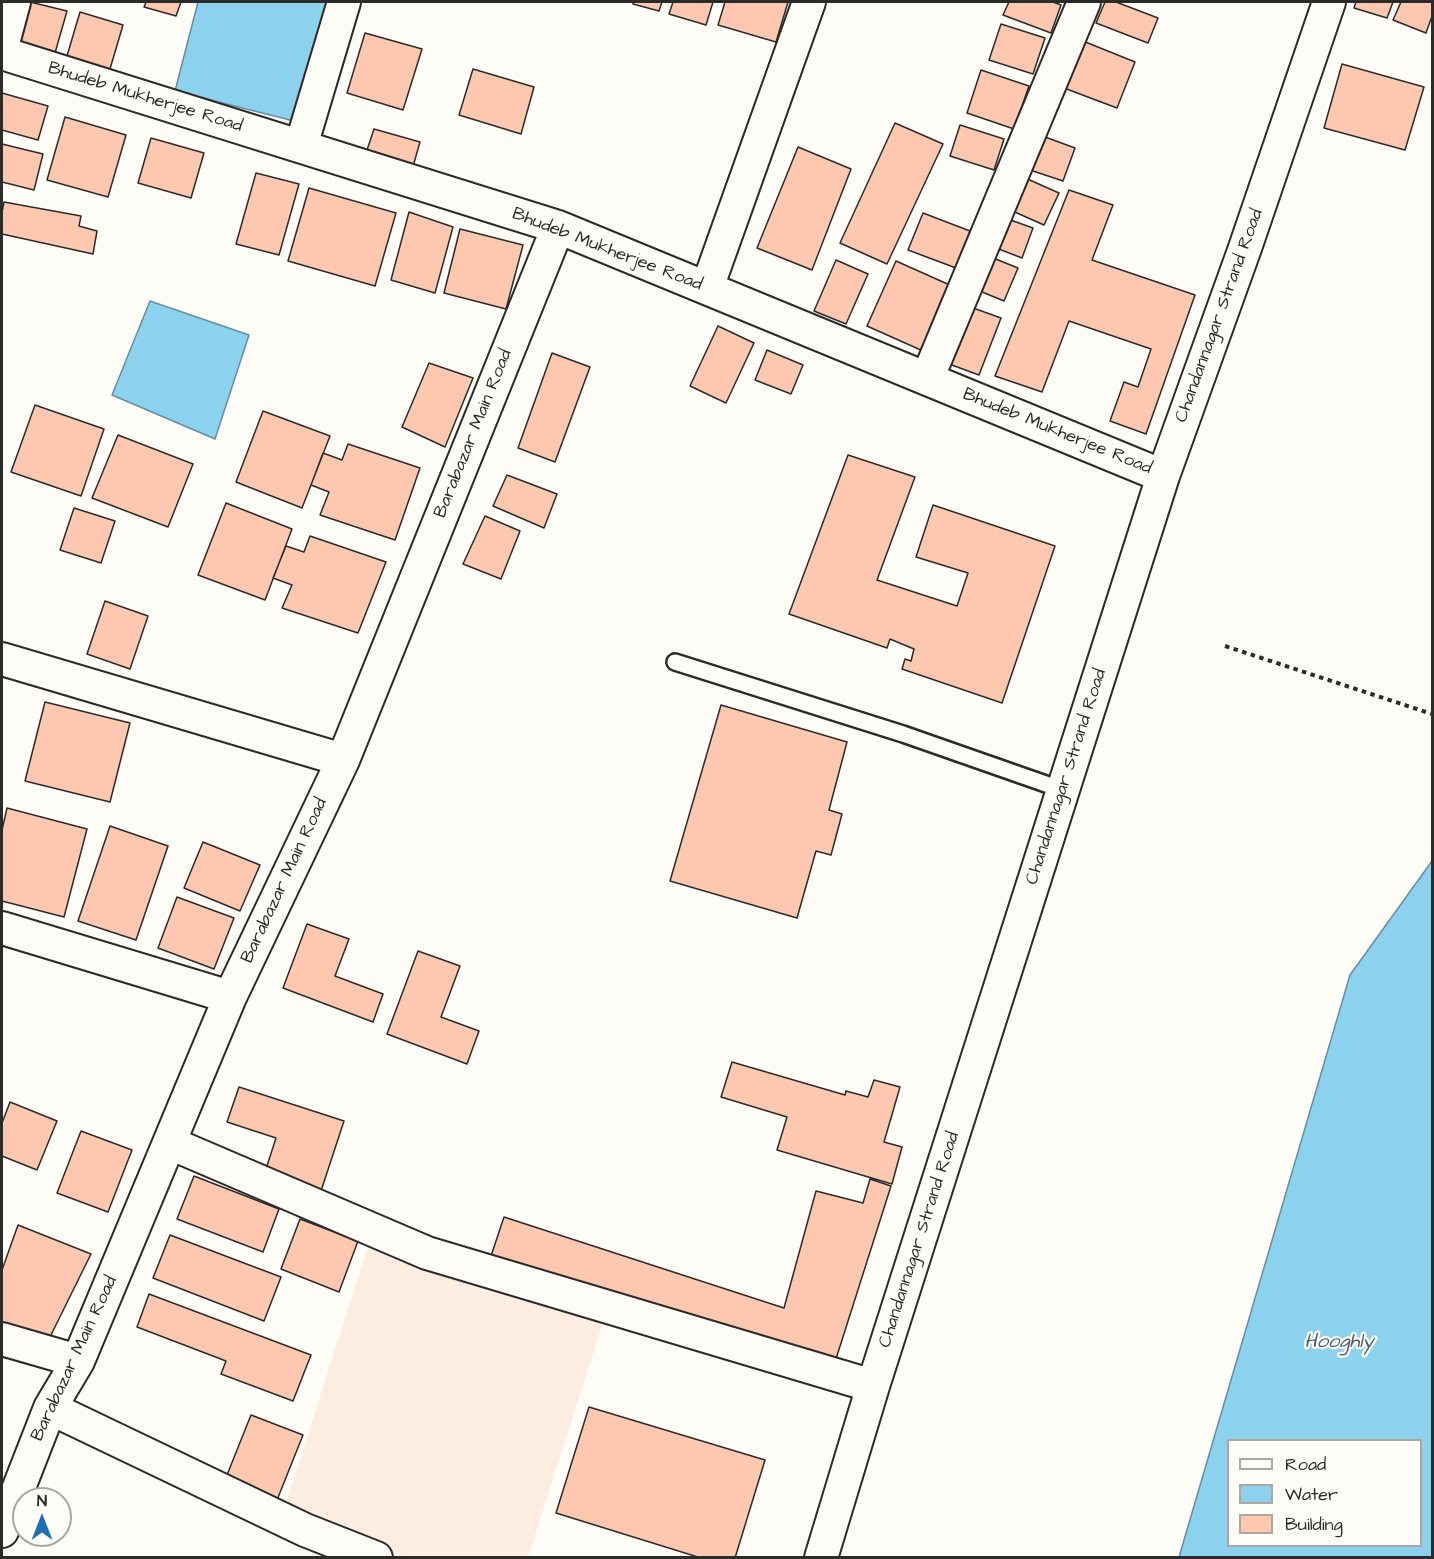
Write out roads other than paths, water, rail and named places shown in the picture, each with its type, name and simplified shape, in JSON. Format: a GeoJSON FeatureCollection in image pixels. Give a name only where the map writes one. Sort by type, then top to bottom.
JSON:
{"type":"FeatureCollection","features":[{"type":"Feature","properties":{"kind":"street"},"geometry":{"type":"LineString","coordinates":[[2,46],[14,2]]}},
{"type":"Feature","properties":{"kind":"street"},"geometry":{"type":"LineString","coordinates":[[301,146],[344,2]]}},
{"type":"Feature","properties":{"kind":"street"},"geometry":{"type":"LineString","coordinates":[[707,288],[809,2]]}},
{"type":"Feature","properties":{"kind":"street"},"geometry":{"type":"LineString","coordinates":[[927,378],[1084,2]]}},
{"type":"Feature","properties":{"kind":"street","name":"Chandannagar Strand Road"},"geometry":{"type":"LineString","coordinates":[[821,1557],[873,1386],[1163,476],[1245,248],[1329,2]]}},
{"type":"Feature","properties":{"kind":"street","name":"Bhudeb Mukherjee Road"},"geometry":{"type":"LineString","coordinates":[[2,53],[558,227],[1163,476]]}},
{"type":"Feature","properties":{"kind":"street","name":"Barabazar Main Road"},"geometry":{"type":"LineString","coordinates":[[2,1531],[50,1408],[78,1360],[230,997],[343,760],[558,227]]}},
{"type":"Feature","properties":{"kind":"street"},"geometry":{"type":"LineString","coordinates":[[2,659],[343,760]]}},
{"type":"Feature","properties":{"kind":"street"},"geometry":{"type":"LineString","coordinates":[[2,928],[230,997]]}},
{"type":"Feature","properties":{"kind":"street"},"geometry":{"type":"LineString","coordinates":[[170,1143],[427,1253],[873,1386]]}},
{"type":"Feature","properties":{"kind":"street"},"geometry":{"type":"LineString","coordinates":[[2,1339],[78,1360]]}},
{"type":"Feature","properties":{"kind":"street"},"geometry":{"type":"LineString","coordinates":[[50,1408],[305,1530],[376,1557]]}},
{"type":"Feature","properties":{"kind":"lane"},"geometry":{"type":"LineString","coordinates":[[675,662],[903,734],[1063,790]]}},
{"type":"Feature","properties":{"kind":"water"},"geometry":{"type":"Polygon","coordinates":[[[198,2],[328,2],[294,121],[175,91],[198,2]]]}},
{"type":"Feature","properties":{"kind":"water"},"geometry":{"type":"Polygon","coordinates":[[[150,301],[249,335],[215,439],[112,395],[150,301]]]}},
{"type":"Feature","properties":{"kind":"water","name":"Hooghly"},"geometry":{"type":"Polygon","coordinates":[[[1432,861],[1432,1557],[1179,1557],[1350,975],[1432,861]]]}}]}
